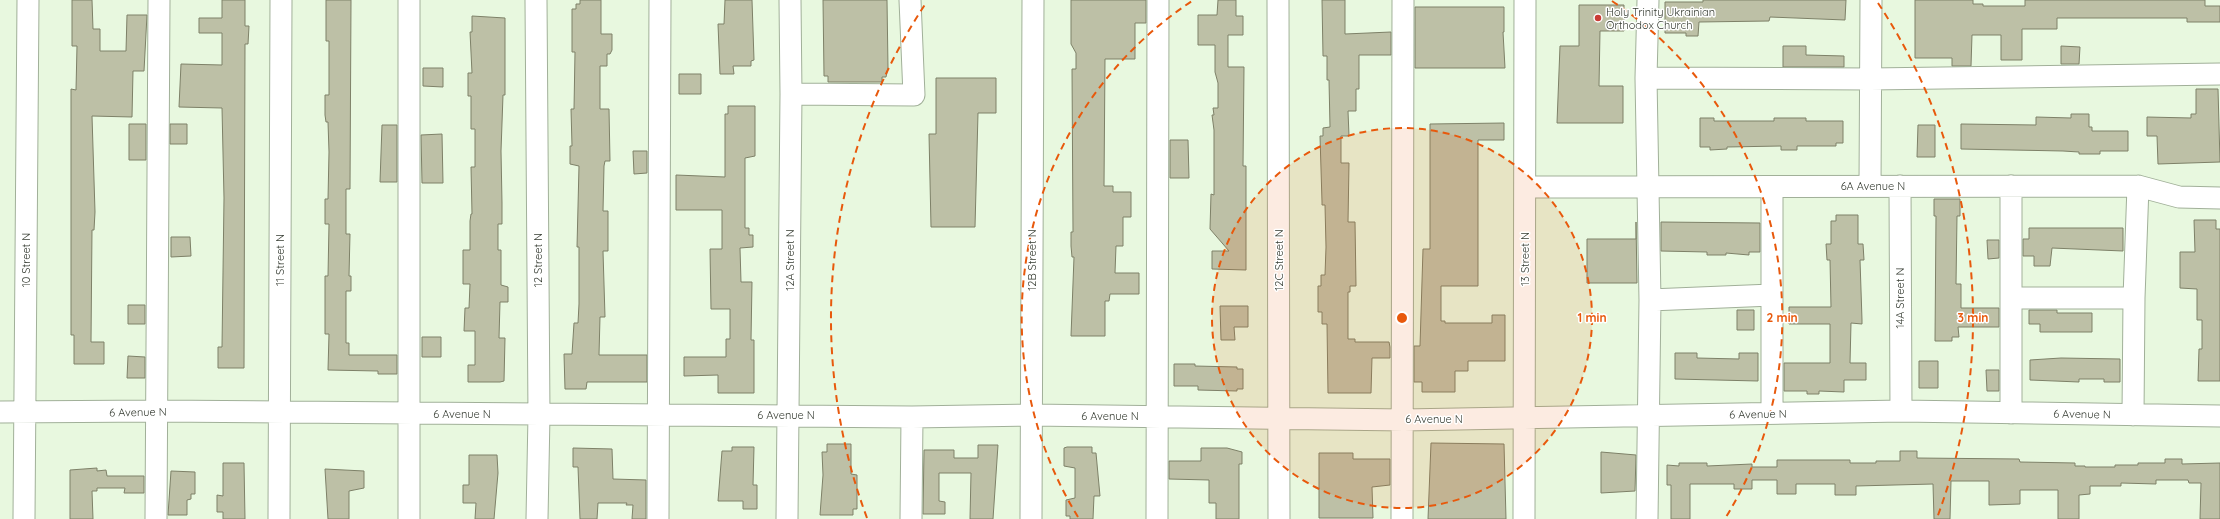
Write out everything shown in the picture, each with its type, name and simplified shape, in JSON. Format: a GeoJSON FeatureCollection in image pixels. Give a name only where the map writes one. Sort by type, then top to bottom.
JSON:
{"type":"FeatureCollection","features":[{"type":"Feature","properties":{"kind":"street","name":"10 Street N"},"geometry":{"type":"LineString","coordinates":[[24,519],[28,0]]}},
{"type":"Feature","properties":{"kind":"street"},"geometry":{"type":"LineString","coordinates":[[156,519],[158,411],[159,0]]}},
{"type":"Feature","properties":{"kind":"street","name":"11 Street N"},"geometry":{"type":"LineString","coordinates":[[279,519],[281,0]]}},
{"type":"Feature","properties":{"kind":"street"},"geometry":{"type":"LineString","coordinates":[[409,519],[410,0]]}},
{"type":"Feature","properties":{"kind":"street","name":"12 Street N"},"geometry":{"type":"LineString","coordinates":[[536,0],[539,414],[537,519]]}},
{"type":"Feature","properties":{"kind":"street"},"geometry":{"type":"LineString","coordinates":[[658,519],[660,0]]}},
{"type":"Feature","properties":{"kind":"street","name":"12A Street N"},"geometry":{"type":"LineString","coordinates":[[787,519],[791,94],[790,0]]}},
{"type":"Feature","properties":{"kind":"street"},"geometry":{"type":"LineString","coordinates":[[791,94],[914,94],[910,0]]}},
{"type":"Feature","properties":{"kind":"street","name":"12B Street N"},"geometry":{"type":"LineString","coordinates":[[1031,519],[1033,0]]}},
{"type":"Feature","properties":{"kind":"street"},"geometry":{"type":"LineString","coordinates":[[1157,519],[1158,0]]}},
{"type":"Feature","properties":{"kind":"street","name":"12C Street N"},"geometry":{"type":"LineString","coordinates":[[1278,0],[1279,519]]}},
{"type":"Feature","properties":{"kind":"street"},"geometry":{"type":"LineString","coordinates":[[1402,519],[1404,420],[1403,0]]}},
{"type":"Feature","properties":{"kind":"street","name":"13 Street N"},"geometry":{"type":"LineString","coordinates":[[1524,519],[1525,0]]}},
{"type":"Feature","properties":{"kind":"street"},"geometry":{"type":"LineString","coordinates":[[1647,519],[1650,300],[1646,78],[1648,0]]}},
{"type":"Feature","properties":{"kind":"street"},"geometry":{"type":"LineString","coordinates":[[1870,186],[1871,0]]}},
{"type":"Feature","properties":{"kind":"street"},"geometry":{"type":"LineString","coordinates":[[1646,78],[1870,79],[2220,74]]}},
{"type":"Feature","properties":{"kind":"street"},"geometry":{"type":"LineString","coordinates":[[1772,186],[1772,414]]}},
{"type":"Feature","properties":{"kind":"street","name":"14A Street N"},"geometry":{"type":"LineString","coordinates":[[1900,186],[1901,411]]}},
{"type":"Feature","properties":{"kind":"street"},"geometry":{"type":"LineString","coordinates":[[2010,413],[2011,186]]}},
{"type":"Feature","properties":{"kind":"street"},"geometry":{"type":"LineString","coordinates":[[2133,415],[2134,298],[2138,186]]}},
{"type":"Feature","properties":{"kind":"street","name":"6A Avenue N"},"geometry":{"type":"LineString","coordinates":[[1525,187],[2138,186],[2179,197],[2220,198]]}},
{"type":"Feature","properties":{"kind":"street"},"geometry":{"type":"LineString","coordinates":[[1650,300],[1772,295]]}},
{"type":"Feature","properties":{"kind":"street"},"geometry":{"type":"LineString","coordinates":[[2011,298],[2134,298]]}},
{"type":"Feature","properties":{"kind":"street","name":"6 Avenue N"},"geometry":{"type":"LineString","coordinates":[[0,412],[26,414],[158,411],[912,417],[1032,415],[1280,417],[1404,420],[1901,411],[2220,416]]}},
{"type":"Feature","properties":{"kind":"street"},"geometry":{"type":"LineString","coordinates":[[911,519],[912,417]]}},
{"type":"Feature","properties":{"kind":"building"},"geometry":{"type":"Polygon","coordinates":[[[72,0],[92,0],[93,29],[100,29],[100,51],[126,51],[127,15],[147,15],[144,71],[133,71],[132,117],[92,116],[95,212],[94,230],[92,230],[91,342],[104,342],[104,364],[74,364],[74,335],[71,335],[71,89],[76,90],[77,46],[72,46],[72,0]]]}},
{"type":"Feature","properties":{"kind":"building"},"geometry":{"type":"Polygon","coordinates":[[[222,0],[245,0],[245,26],[249,26],[248,44],[245,44],[244,368],[218,368],[218,347],[222,347],[224,198],[222,108],[179,107],[181,64],[222,65],[222,33],[199,33],[199,18],[222,18],[222,0]]]}},
{"type":"Feature","properties":{"kind":"building"},"geometry":{"type":"Polygon","coordinates":[[[326,0],[351,0],[350,189],[346,189],[346,234],[350,234],[349,276],[351,276],[351,291],[346,291],[346,343],[349,343],[349,355],[397,355],[397,374],[378,374],[378,371],[328,370],[329,334],[325,334],[325,276],[328,276],[329,224],[325,224],[325,199],[328,199],[329,152],[328,122],[326,122],[325,115],[325,95],[329,95],[329,41],[326,41],[326,0]]]}},
{"type":"Feature","properties":{"kind":"building"},"geometry":{"type":"Polygon","coordinates":[[[580,0],[601,0],[601,34],[612,34],[612,50],[610,54],[607,54],[607,66],[600,66],[600,109],[609,109],[610,161],[605,161],[604,166],[603,211],[608,211],[608,251],[603,251],[605,317],[600,317],[599,355],[647,355],[647,382],[587,382],[586,389],[565,389],[564,354],[572,354],[574,323],[578,323],[579,304],[579,247],[577,247],[579,166],[570,164],[570,146],[572,146],[571,109],[574,109],[575,52],[572,52],[572,9],[576,9],[576,4],[580,4],[580,0]]]}},
{"type":"Feature","properties":{"kind":"building"},"geometry":{"type":"Polygon","coordinates":[[[725,0],[752,0],[754,60],[751,61],[751,66],[733,66],[734,74],[720,74],[718,24],[724,24],[725,0]]]}},
{"type":"Feature","properties":{"kind":"building"},"geometry":{"type":"Polygon","coordinates":[[[823,0],[887,0],[888,68],[886,77],[882,77],[882,82],[828,82],[828,76],[824,76],[823,0]]]}},
{"type":"Feature","properties":{"kind":"building"},"geometry":{"type":"Polygon","coordinates":[[[1071,0],[1146,0],[1146,23],[1135,23],[1135,59],[1105,59],[1104,186],[1113,186],[1113,192],[1131,192],[1131,217],[1123,217],[1123,246],[1116,246],[1115,273],[1139,273],[1139,294],[1110,294],[1109,301],[1105,301],[1105,336],[1071,336],[1074,257],[1072,257],[1071,246],[1071,232],[1073,232],[1072,69],[1076,69],[1076,53],[1071,44],[1071,0]]]}},
{"type":"Feature","properties":{"kind":"building"},"geometry":{"type":"Polygon","coordinates":[[[1218,0],[1236,0],[1236,16],[1243,16],[1243,35],[1228,35],[1228,67],[1244,67],[1243,166],[1246,166],[1246,270],[1212,269],[1212,251],[1229,251],[1210,229],[1211,194],[1214,195],[1214,130],[1212,115],[1214,115],[1213,108],[1218,108],[1218,83],[1215,72],[1215,45],[1198,45],[1198,15],[1217,15],[1218,0]]]}},
{"type":"Feature","properties":{"kind":"building"},"geometry":{"type":"Polygon","coordinates":[[[1322,0],[1345,0],[1345,34],[1391,32],[1391,55],[1359,55],[1359,89],[1356,89],[1356,111],[1348,111],[1349,136],[1341,136],[1341,163],[1349,163],[1348,222],[1355,222],[1356,286],[1350,286],[1350,292],[1348,292],[1348,339],[1355,339],[1355,342],[1389,342],[1390,347],[1390,358],[1372,358],[1371,393],[1328,393],[1327,324],[1322,324],[1322,312],[1318,312],[1318,286],[1321,286],[1321,275],[1325,275],[1326,247],[1325,205],[1322,205],[1320,136],[1323,136],[1323,128],[1330,127],[1327,56],[1323,56],[1322,0]]]}},
{"type":"Feature","properties":{"kind":"building"},"geometry":{"type":"Polygon","coordinates":[[[1703,0],[1846,0],[1845,20],[1770,17],[1769,21],[1699,22],[1698,36],[1686,36],[1686,33],[1665,33],[1665,2],[1703,2],[1703,0]]]}},
{"type":"Feature","properties":{"kind":"building"},"geometry":{"type":"Polygon","coordinates":[[[1915,0],[1973,0],[1973,4],[1983,4],[1983,6],[2025,6],[2025,0],[2205,0],[2205,6],[2220,6],[2220,22],[2187,22],[2187,18],[2057,18],[2057,29],[2022,29],[2022,60],[2001,60],[2001,35],[1972,35],[1971,66],[1952,66],[1952,58],[1915,58],[1915,0]]]}},
{"type":"Feature","properties":{"kind":"building"},"geometry":{"type":"Polygon","coordinates":[[[1579,5],[1624,5],[1624,31],[1600,31],[1599,86],[1623,86],[1623,123],[1557,123],[1560,46],[1579,46],[1579,5]]]}},
{"type":"Feature","properties":{"kind":"building"},"geometry":{"type":"Polygon","coordinates":[[[1415,7],[1504,7],[1503,32],[1505,68],[1415,68],[1415,7]]]}},
{"type":"Feature","properties":{"kind":"building"},"geometry":{"type":"Polygon","coordinates":[[[472,16],[505,18],[505,95],[503,95],[501,151],[502,224],[498,224],[498,250],[501,250],[501,285],[508,287],[508,302],[500,302],[499,338],[505,338],[504,381],[500,382],[468,382],[468,365],[475,365],[475,331],[464,331],[465,308],[469,308],[470,284],[463,284],[463,250],[470,250],[470,221],[472,214],[471,167],[475,167],[475,129],[471,129],[471,96],[468,96],[468,73],[472,73],[470,32],[472,32],[472,16]]]}},
{"type":"Feature","properties":{"kind":"building"},"geometry":{"type":"Polygon","coordinates":[[[1783,46],[1806,46],[1806,55],[1844,56],[1844,67],[1783,67],[1783,46]]]}},
{"type":"Feature","properties":{"kind":"building"},"geometry":{"type":"Polygon","coordinates":[[[2061,46],[2080,47],[2079,64],[2061,64],[2061,46]]]}},
{"type":"Feature","properties":{"kind":"building"},"geometry":{"type":"Polygon","coordinates":[[[423,68],[443,68],[443,87],[423,86],[423,68]]]}},
{"type":"Feature","properties":{"kind":"building"},"geometry":{"type":"Polygon","coordinates":[[[679,74],[701,74],[701,94],[679,94],[679,74]]]}},
{"type":"Feature","properties":{"kind":"building"},"geometry":{"type":"Polygon","coordinates":[[[936,78],[996,78],[996,113],[978,113],[975,227],[931,227],[929,134],[936,134],[936,78]]]}},
{"type":"Feature","properties":{"kind":"building"},"geometry":{"type":"Polygon","coordinates":[[[2196,89],[2218,89],[2220,162],[2158,164],[2157,136],[2147,136],[2147,117],[2191,118],[2191,114],[2196,114],[2196,89]]]}},
{"type":"Feature","properties":{"kind":"building"},"geometry":{"type":"Polygon","coordinates":[[[728,106],[755,106],[755,156],[745,158],[745,228],[749,228],[749,235],[753,235],[753,247],[740,248],[741,282],[752,282],[751,340],[754,340],[754,393],[718,393],[718,375],[684,376],[684,357],[726,357],[726,339],[730,339],[730,309],[711,309],[710,249],[722,249],[722,210],[676,210],[676,175],[725,177],[725,114],[728,114],[728,106]]]}},
{"type":"Feature","properties":{"kind":"building"},"geometry":{"type":"Polygon","coordinates":[[[2071,114],[2089,114],[2089,127],[2092,127],[2092,131],[2128,131],[2128,151],[2100,151],[2100,154],[2079,154],[2079,152],[2063,151],[1961,149],[1961,124],[2036,125],[2036,117],[2071,118],[2071,114]]]}},
{"type":"Feature","properties":{"kind":"building"},"geometry":{"type":"Polygon","coordinates":[[[1700,118],[1714,118],[1714,121],[1774,121],[1774,118],[1806,118],[1806,121],[1843,121],[1843,143],[1836,143],[1836,146],[1797,146],[1797,150],[1781,150],[1781,146],[1727,147],[1727,149],[1710,150],[1710,147],[1700,147],[1700,118]]]}},
{"type":"Feature","properties":{"kind":"building"},"geometry":{"type":"Polygon","coordinates":[[[1504,123],[1504,140],[1478,140],[1478,286],[1441,286],[1441,321],[1445,321],[1445,323],[1492,323],[1492,315],[1505,315],[1505,361],[1468,361],[1468,371],[1455,371],[1455,392],[1422,392],[1422,382],[1414,382],[1414,346],[1420,346],[1423,249],[1430,249],[1430,124],[1504,123]]]}},
{"type":"Feature","properties":{"kind":"building"},"geometry":{"type":"Polygon","coordinates":[[[129,124],[146,124],[146,160],[129,160],[129,124]]]}},
{"type":"Feature","properties":{"kind":"building"},"geometry":{"type":"Polygon","coordinates":[[[170,124],[187,124],[187,144],[170,144],[170,124]]]}},
{"type":"Feature","properties":{"kind":"building"},"geometry":{"type":"Polygon","coordinates":[[[382,125],[397,125],[397,182],[380,182],[382,125]]]}},
{"type":"Feature","properties":{"kind":"building"},"geometry":{"type":"Polygon","coordinates":[[[1918,125],[1935,125],[1935,157],[1917,157],[1918,125]]]}},
{"type":"Feature","properties":{"kind":"building"},"geometry":{"type":"Polygon","coordinates":[[[442,134],[443,183],[422,183],[421,135],[442,134]]]}},
{"type":"Feature","properties":{"kind":"building"},"geometry":{"type":"Polygon","coordinates":[[[1170,140],[1188,140],[1189,178],[1170,178],[1170,140]]]}},
{"type":"Feature","properties":{"kind":"building"},"geometry":{"type":"Polygon","coordinates":[[[633,151],[647,151],[647,173],[634,174],[633,151]]]}},
{"type":"Feature","properties":{"kind":"building"},"geometry":{"type":"Polygon","coordinates":[[[1934,199],[1960,199],[1960,216],[1957,216],[1956,284],[1961,284],[1961,308],[1999,308],[1999,327],[1958,327],[1959,337],[1952,337],[1952,341],[1935,341],[1936,216],[1934,216],[1934,199]]]}},
{"type":"Feature","properties":{"kind":"building"},"geometry":{"type":"Polygon","coordinates":[[[1836,215],[1858,215],[1858,244],[1863,244],[1864,260],[1860,260],[1862,324],[1851,323],[1850,363],[1866,363],[1866,380],[1844,380],[1844,392],[1819,391],[1819,394],[1807,394],[1807,391],[1784,391],[1784,363],[1830,363],[1830,324],[1789,324],[1789,307],[1831,307],[1830,260],[1827,260],[1826,244],[1831,244],[1831,221],[1836,221],[1836,215]]]}},
{"type":"Feature","properties":{"kind":"building"},"geometry":{"type":"Polygon","coordinates":[[[2194,220],[2216,220],[2216,229],[2220,229],[2220,381],[2198,381],[2199,349],[2202,349],[2202,320],[2197,320],[2197,289],[2180,288],[2180,252],[2195,252],[2194,220]]]}},
{"type":"Feature","properties":{"kind":"building"},"geometry":{"type":"Polygon","coordinates":[[[1636,222],[1637,283],[1587,283],[1587,239],[1636,239],[1636,222]]]}},
{"type":"Feature","properties":{"kind":"building"},"geometry":{"type":"Polygon","coordinates":[[[1661,222],[1760,223],[1760,252],[1749,252],[1749,255],[1726,253],[1726,255],[1707,255],[1707,252],[1661,251],[1661,222]]]}},
{"type":"Feature","properties":{"kind":"building"},"geometry":{"type":"Polygon","coordinates":[[[2029,228],[2123,228],[2123,251],[2052,248],[2050,266],[2034,266],[2034,256],[2023,256],[2023,239],[2029,239],[2029,228]]]}},
{"type":"Feature","properties":{"kind":"building"},"geometry":{"type":"Polygon","coordinates":[[[171,237],[190,237],[191,256],[171,257],[171,237]]]}},
{"type":"Feature","properties":{"kind":"building"},"geometry":{"type":"Polygon","coordinates":[[[1987,240],[1999,240],[1999,258],[1988,259],[1987,240]]]}},
{"type":"Feature","properties":{"kind":"building"},"geometry":{"type":"Polygon","coordinates":[[[128,305],[145,305],[145,324],[128,324],[128,305]]]}},
{"type":"Feature","properties":{"kind":"building"},"geometry":{"type":"Polygon","coordinates":[[[1220,306],[1248,306],[1248,327],[1234,327],[1235,340],[1221,340],[1220,306]]]}},
{"type":"Feature","properties":{"kind":"building"},"geometry":{"type":"Polygon","coordinates":[[[1737,310],[1754,310],[1754,330],[1737,330],[1737,310]]]}},
{"type":"Feature","properties":{"kind":"building"},"geometry":{"type":"Polygon","coordinates":[[[2029,310],[2057,310],[2057,313],[2092,313],[2092,332],[2040,332],[2040,324],[2029,324],[2029,310]]]}},
{"type":"Feature","properties":{"kind":"building"},"geometry":{"type":"Polygon","coordinates":[[[422,337],[441,337],[441,357],[422,357],[422,337]]]}},
{"type":"Feature","properties":{"kind":"building"},"geometry":{"type":"Polygon","coordinates":[[[1675,353],[1697,353],[1697,358],[1739,359],[1739,353],[1758,353],[1758,381],[1675,379],[1675,353]]]}},
{"type":"Feature","properties":{"kind":"building"},"geometry":{"type":"Polygon","coordinates":[[[128,356],[145,357],[145,378],[127,378],[128,356]]]}},
{"type":"Feature","properties":{"kind":"building"},"geometry":{"type":"Polygon","coordinates":[[[2061,358],[2120,359],[2120,382],[2104,382],[2104,379],[2079,379],[2079,382],[2030,380],[2030,360],[2061,358]]]}},
{"type":"Feature","properties":{"kind":"building"},"geometry":{"type":"Polygon","coordinates":[[[1919,361],[1938,361],[1938,388],[1919,388],[1919,361]]]}},
{"type":"Feature","properties":{"kind":"building"},"geometry":{"type":"Polygon","coordinates":[[[1174,364],[1237,367],[1237,369],[1243,369],[1243,389],[1237,389],[1237,391],[1198,390],[1198,386],[1174,386],[1174,364]]]}},
{"type":"Feature","properties":{"kind":"building"},"geometry":{"type":"Polygon","coordinates":[[[1986,370],[1999,370],[1999,391],[1987,391],[1986,370]]]}},
{"type":"Feature","properties":{"kind":"building"},"geometry":{"type":"Polygon","coordinates":[[[1431,443],[1504,444],[1506,519],[1428,519],[1431,443]]]}},
{"type":"Feature","properties":{"kind":"building"},"geometry":{"type":"Polygon","coordinates":[[[827,444],[851,444],[851,474],[857,475],[857,509],[853,509],[853,515],[820,515],[823,475],[822,452],[827,452],[827,444]]]}},
{"type":"Feature","properties":{"kind":"building"},"geometry":{"type":"Polygon","coordinates":[[[978,445],[998,445],[993,519],[970,519],[971,473],[939,473],[939,501],[945,502],[945,514],[923,514],[924,450],[954,450],[954,458],[978,458],[978,445]]]}},
{"type":"Feature","properties":{"kind":"building"},"geometry":{"type":"Polygon","coordinates":[[[732,447],[754,447],[753,485],[757,485],[757,509],[743,509],[743,501],[718,501],[722,451],[732,451],[732,447]]]}},
{"type":"Feature","properties":{"kind":"building"},"geometry":{"type":"Polygon","coordinates":[[[1092,447],[1092,453],[1096,453],[1100,496],[1094,496],[1093,519],[1070,519],[1070,516],[1066,516],[1066,500],[1075,498],[1075,468],[1064,466],[1064,448],[1092,447]]]}},
{"type":"Feature","properties":{"kind":"building"},"geometry":{"type":"Polygon","coordinates":[[[573,448],[612,449],[613,479],[646,480],[646,519],[632,519],[633,505],[626,505],[627,503],[598,503],[597,519],[580,519],[578,467],[573,467],[573,448]]]}},
{"type":"Feature","properties":{"kind":"building"},"geometry":{"type":"Polygon","coordinates":[[[1201,448],[1227,448],[1242,452],[1242,464],[1239,464],[1239,519],[1216,519],[1216,503],[1209,503],[1209,480],[1169,479],[1169,461],[1201,461],[1201,448]]]}},
{"type":"Feature","properties":{"kind":"building"},"geometry":{"type":"Polygon","coordinates":[[[1900,451],[1917,451],[1917,458],[2019,459],[2020,462],[2075,463],[2075,466],[2085,467],[2115,467],[2115,465],[2138,465],[2138,463],[2165,463],[2165,459],[2182,459],[2182,464],[2220,463],[2220,519],[2200,519],[2201,483],[2189,483],[2188,480],[2156,480],[2156,484],[2121,483],[2121,486],[2090,486],[2090,494],[2079,495],[2079,519],[2058,519],[2058,490],[2020,490],[2020,504],[1989,505],[1989,481],[1951,481],[1950,519],[1934,519],[1933,484],[1856,486],[1856,495],[1835,495],[1835,484],[1796,484],[1796,494],[1777,494],[1777,480],[1752,480],[1752,489],[1734,489],[1734,484],[1690,484],[1690,519],[1671,519],[1671,485],[1667,485],[1667,465],[1679,466],[1679,463],[1707,463],[1707,466],[1752,464],[1752,467],[1777,467],[1777,460],[1850,460],[1850,463],[1876,463],[1876,461],[1900,461],[1900,451]]]}},
{"type":"Feature","properties":{"kind":"building"},"geometry":{"type":"Polygon","coordinates":[[[1601,452],[1636,455],[1635,491],[1601,493],[1601,452]]]}},
{"type":"Feature","properties":{"kind":"building"},"geometry":{"type":"Polygon","coordinates":[[[1319,453],[1353,453],[1353,459],[1390,459],[1390,485],[1372,487],[1373,518],[1319,518],[1319,453]]]}},
{"type":"Feature","properties":{"kind":"building"},"geometry":{"type":"Polygon","coordinates":[[[469,455],[497,455],[498,473],[494,519],[475,519],[476,503],[463,503],[463,485],[469,485],[469,455]]]}},
{"type":"Feature","properties":{"kind":"building"},"geometry":{"type":"Polygon","coordinates":[[[223,463],[244,463],[245,519],[223,519],[223,512],[217,512],[217,495],[223,496],[223,463]]]}},
{"type":"Feature","properties":{"kind":"building"},"geometry":{"type":"Polygon","coordinates":[[[97,468],[97,471],[106,470],[107,476],[144,476],[144,493],[124,493],[125,488],[97,488],[97,491],[92,491],[93,519],[70,519],[70,470],[97,468]]]}},
{"type":"Feature","properties":{"kind":"building"},"geometry":{"type":"Polygon","coordinates":[[[325,469],[364,471],[364,488],[349,491],[349,519],[328,519],[325,469]]]}},
{"type":"Feature","properties":{"kind":"building"},"geometry":{"type":"Polygon","coordinates":[[[171,471],[195,472],[195,494],[191,494],[191,499],[187,500],[187,515],[168,515],[171,471]]]}},
{"type":"Feature","properties":{"kind":"place","name":"Holy Trinity Ukrainian Orthodox Church"},"geometry":{"type":"Point","coordinates":[1598,18]}}]}
